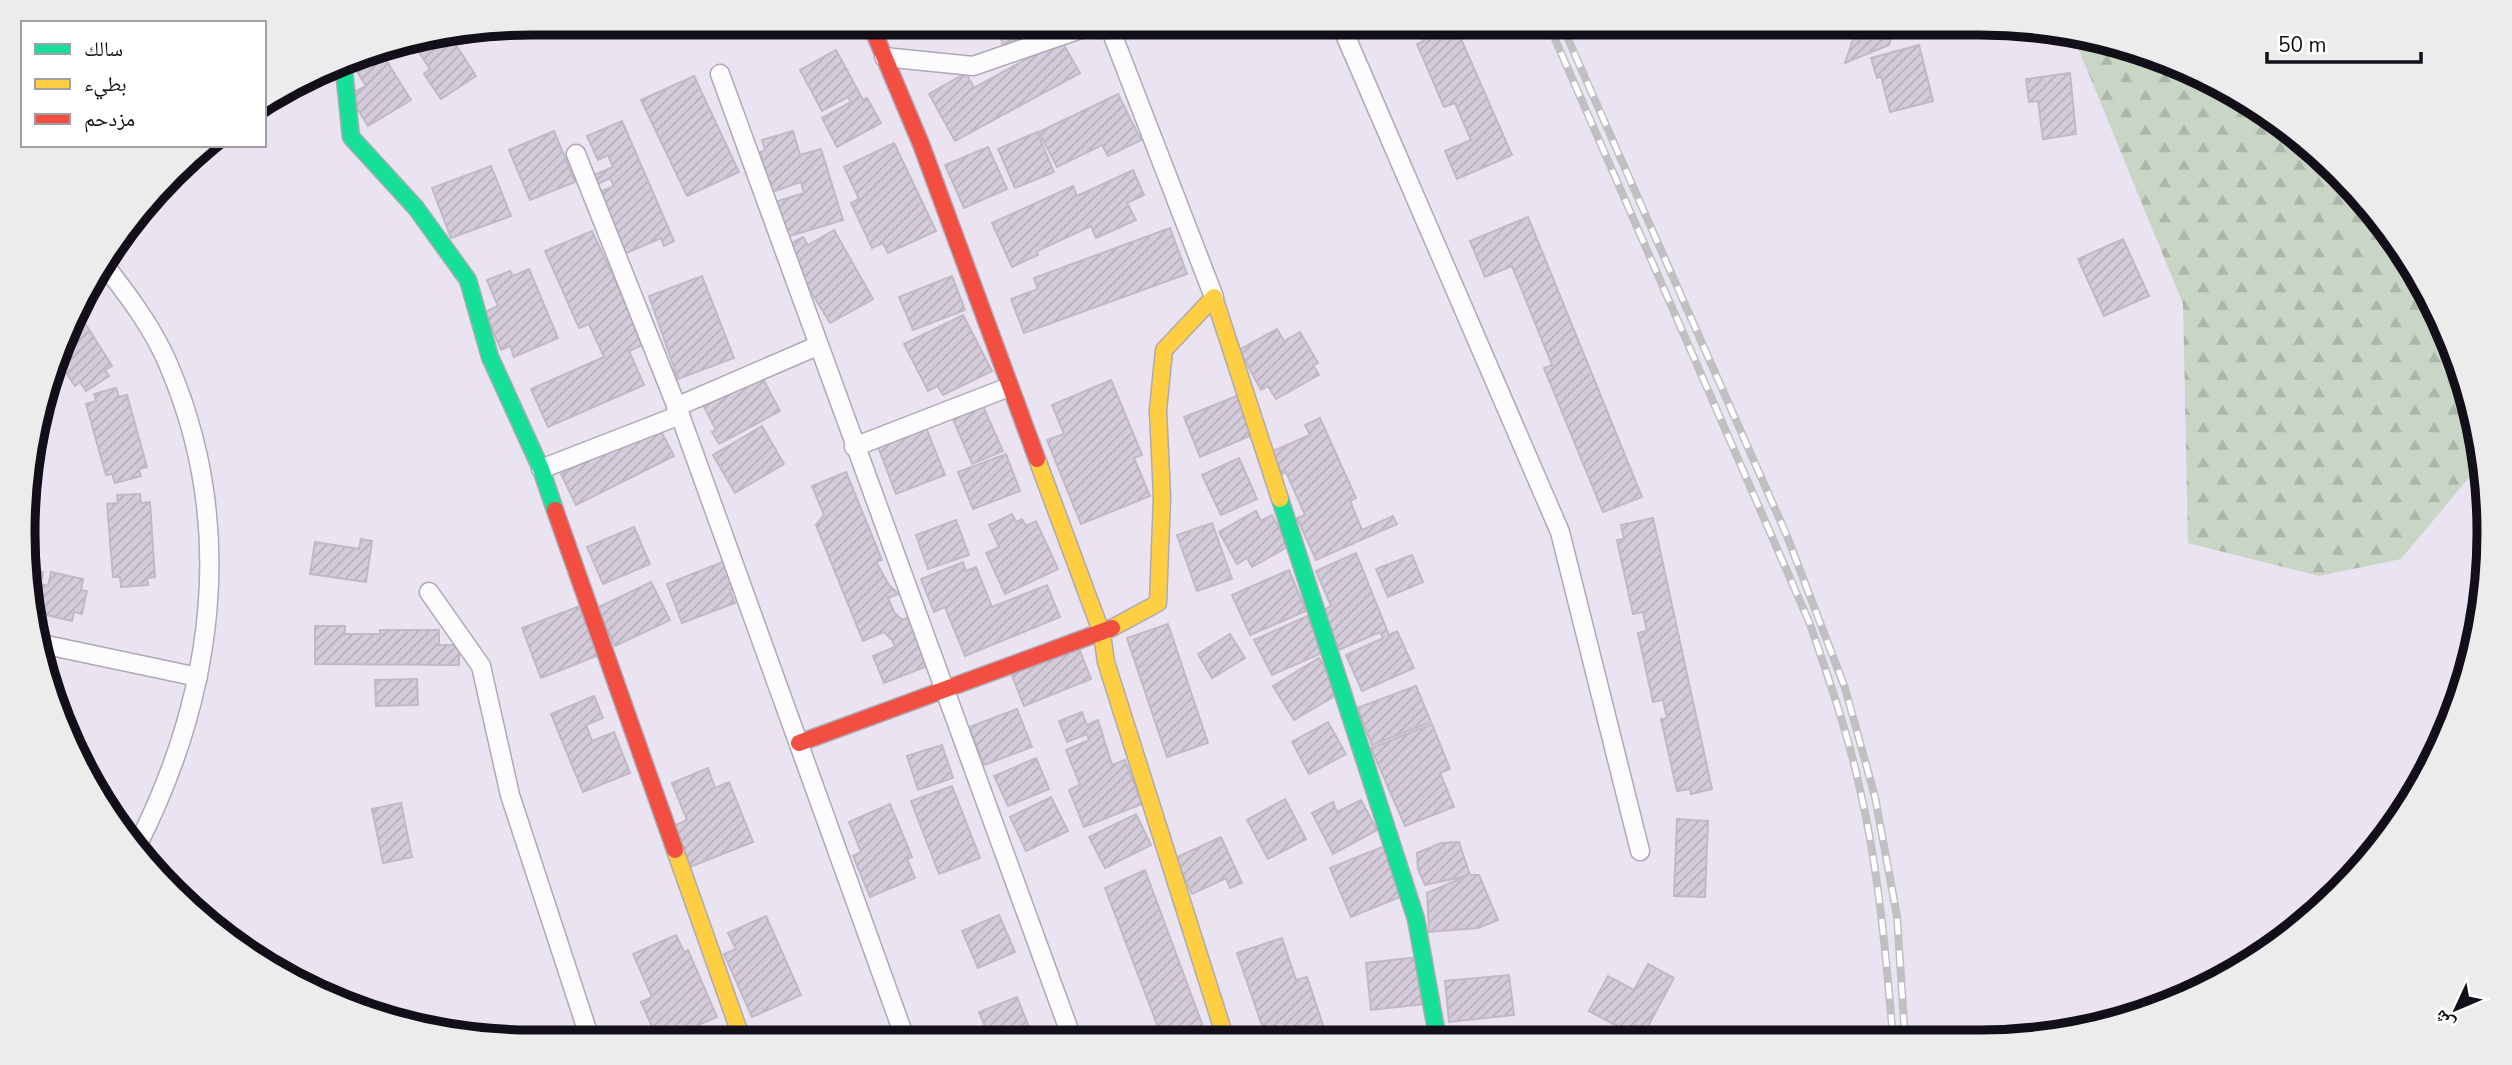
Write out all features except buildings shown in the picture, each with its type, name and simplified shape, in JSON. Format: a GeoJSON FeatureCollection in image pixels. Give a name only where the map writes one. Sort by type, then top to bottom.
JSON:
{"type":"FeatureCollection","features":[{"type":"Feature","properties":{"kind":"street"},"geometry":{"type":"LineString","coordinates":[[875,35],[921,145],[1102,634],[1105,662],[1223,1030]]}},
{"type":"Feature","properties":{"kind":"street"},"geometry":{"type":"LineString","coordinates":[[884,57],[973,66],[1063,35]]}},
{"type":"Feature","properties":{"kind":"street"},"geometry":{"type":"LineString","coordinates":[[1113,35],[1214,297],[1416,919],[1436,1030]]}},
{"type":"Feature","properties":{"kind":"street"},"geometry":{"type":"LineString","coordinates":[[1345,35],[1560,532],[1640,851]]}},
{"type":"Feature","properties":{"kind":"street"},"geometry":{"type":"LineString","coordinates":[[344,72],[351,137],[416,208],[468,280],[489,357],[541,468],[739,1030]]}},
{"type":"Feature","properties":{"kind":"street"},"geometry":{"type":"LineString","coordinates":[[720,74],[817,346],[946,690],[1069,1030]]}},
{"type":"Feature","properties":{"kind":"street"},"geometry":{"type":"LineString","coordinates":[[576,154],[678,411],[902,1030]]}},
{"type":"Feature","properties":{"kind":"street"},"geometry":{"type":"LineString","coordinates":[[110,272],[129,297],[169,364],[192,433],[206,504],[211,573],[207,629],[182,743],[141,838]]}},
{"type":"Feature","properties":{"kind":"street"},"geometry":{"type":"LineString","coordinates":[[799,743],[1102,634],[1158,603],[1162,497],[1158,410],[1164,350],[1214,297]]}},
{"type":"Feature","properties":{"kind":"street"},"geometry":{"type":"LineString","coordinates":[[541,468],[678,411],[817,346]]}},
{"type":"Feature","properties":{"kind":"street"},"geometry":{"type":"LineString","coordinates":[[854,447],[1010,387]]}},
{"type":"Feature","properties":{"kind":"street"},"geometry":{"type":"LineString","coordinates":[[429,592],[481,666],[510,795],[588,1030]]}},
{"type":"Feature","properties":{"kind":"street"},"geometry":{"type":"LineString","coordinates":[[48,645],[198,677]]}},
{"type":"Feature","properties":{"kind":"green space"},"geometry":{"type":"Polygon","coordinates":[[[2077,45],[2139,61],[2200,86],[2228,102],[2256,119],[2308,158],[2354,204],[2393,256],[2426,312],[2451,373],[2473,472],[2401,559],[2319,576],[2188,543],[2183,304],[2077,45]]]}},
{"type":"Feature","properties":{"kind":"railway"},"geometry":{"type":"LineString","coordinates":[[1553,35],[1810,624],[1851,751],[1867,824],[1881,915],[1892,1030]]}},
{"type":"Feature","properties":{"kind":"railway"},"geometry":{"type":"LineString","coordinates":[[1566,35],[1787,536],[1845,688],[1875,797],[1897,916],[1904,1030]]}},
{"type":"Feature","properties":{"kind":"traffic: fast"},"geometry":{"type":"LineString","coordinates":[[344,72],[351,137],[416,208],[468,280],[490,357],[541,469],[555,510]]}},
{"type":"Feature","properties":{"kind":"traffic: fast"},"geometry":{"type":"LineString","coordinates":[[1280,499],[1416,919],[1436,1030]]}},
{"type":"Feature","properties":{"kind":"traffic: slow"},"geometry":{"type":"LineString","coordinates":[[1112,628],[1158,603],[1162,497],[1158,410],[1164,350],[1214,297],[1280,499]]}},
{"type":"Feature","properties":{"kind":"traffic: slow"},"geometry":{"type":"LineString","coordinates":[[1037,459],[1102,634],[1106,662],[1223,1030]]}},
{"type":"Feature","properties":{"kind":"traffic: slow"},"geometry":{"type":"LineString","coordinates":[[675,850],[739,1030]]}},
{"type":"Feature","properties":{"kind":"traffic: jam"},"geometry":{"type":"LineString","coordinates":[[875,35],[921,144],[1037,459]]}},
{"type":"Feature","properties":{"kind":"traffic: jam"},"geometry":{"type":"LineString","coordinates":[[555,510],[675,850]]}},
{"type":"Feature","properties":{"kind":"traffic: jam"},"geometry":{"type":"LineString","coordinates":[[799,743],[1112,628]]}}]}
